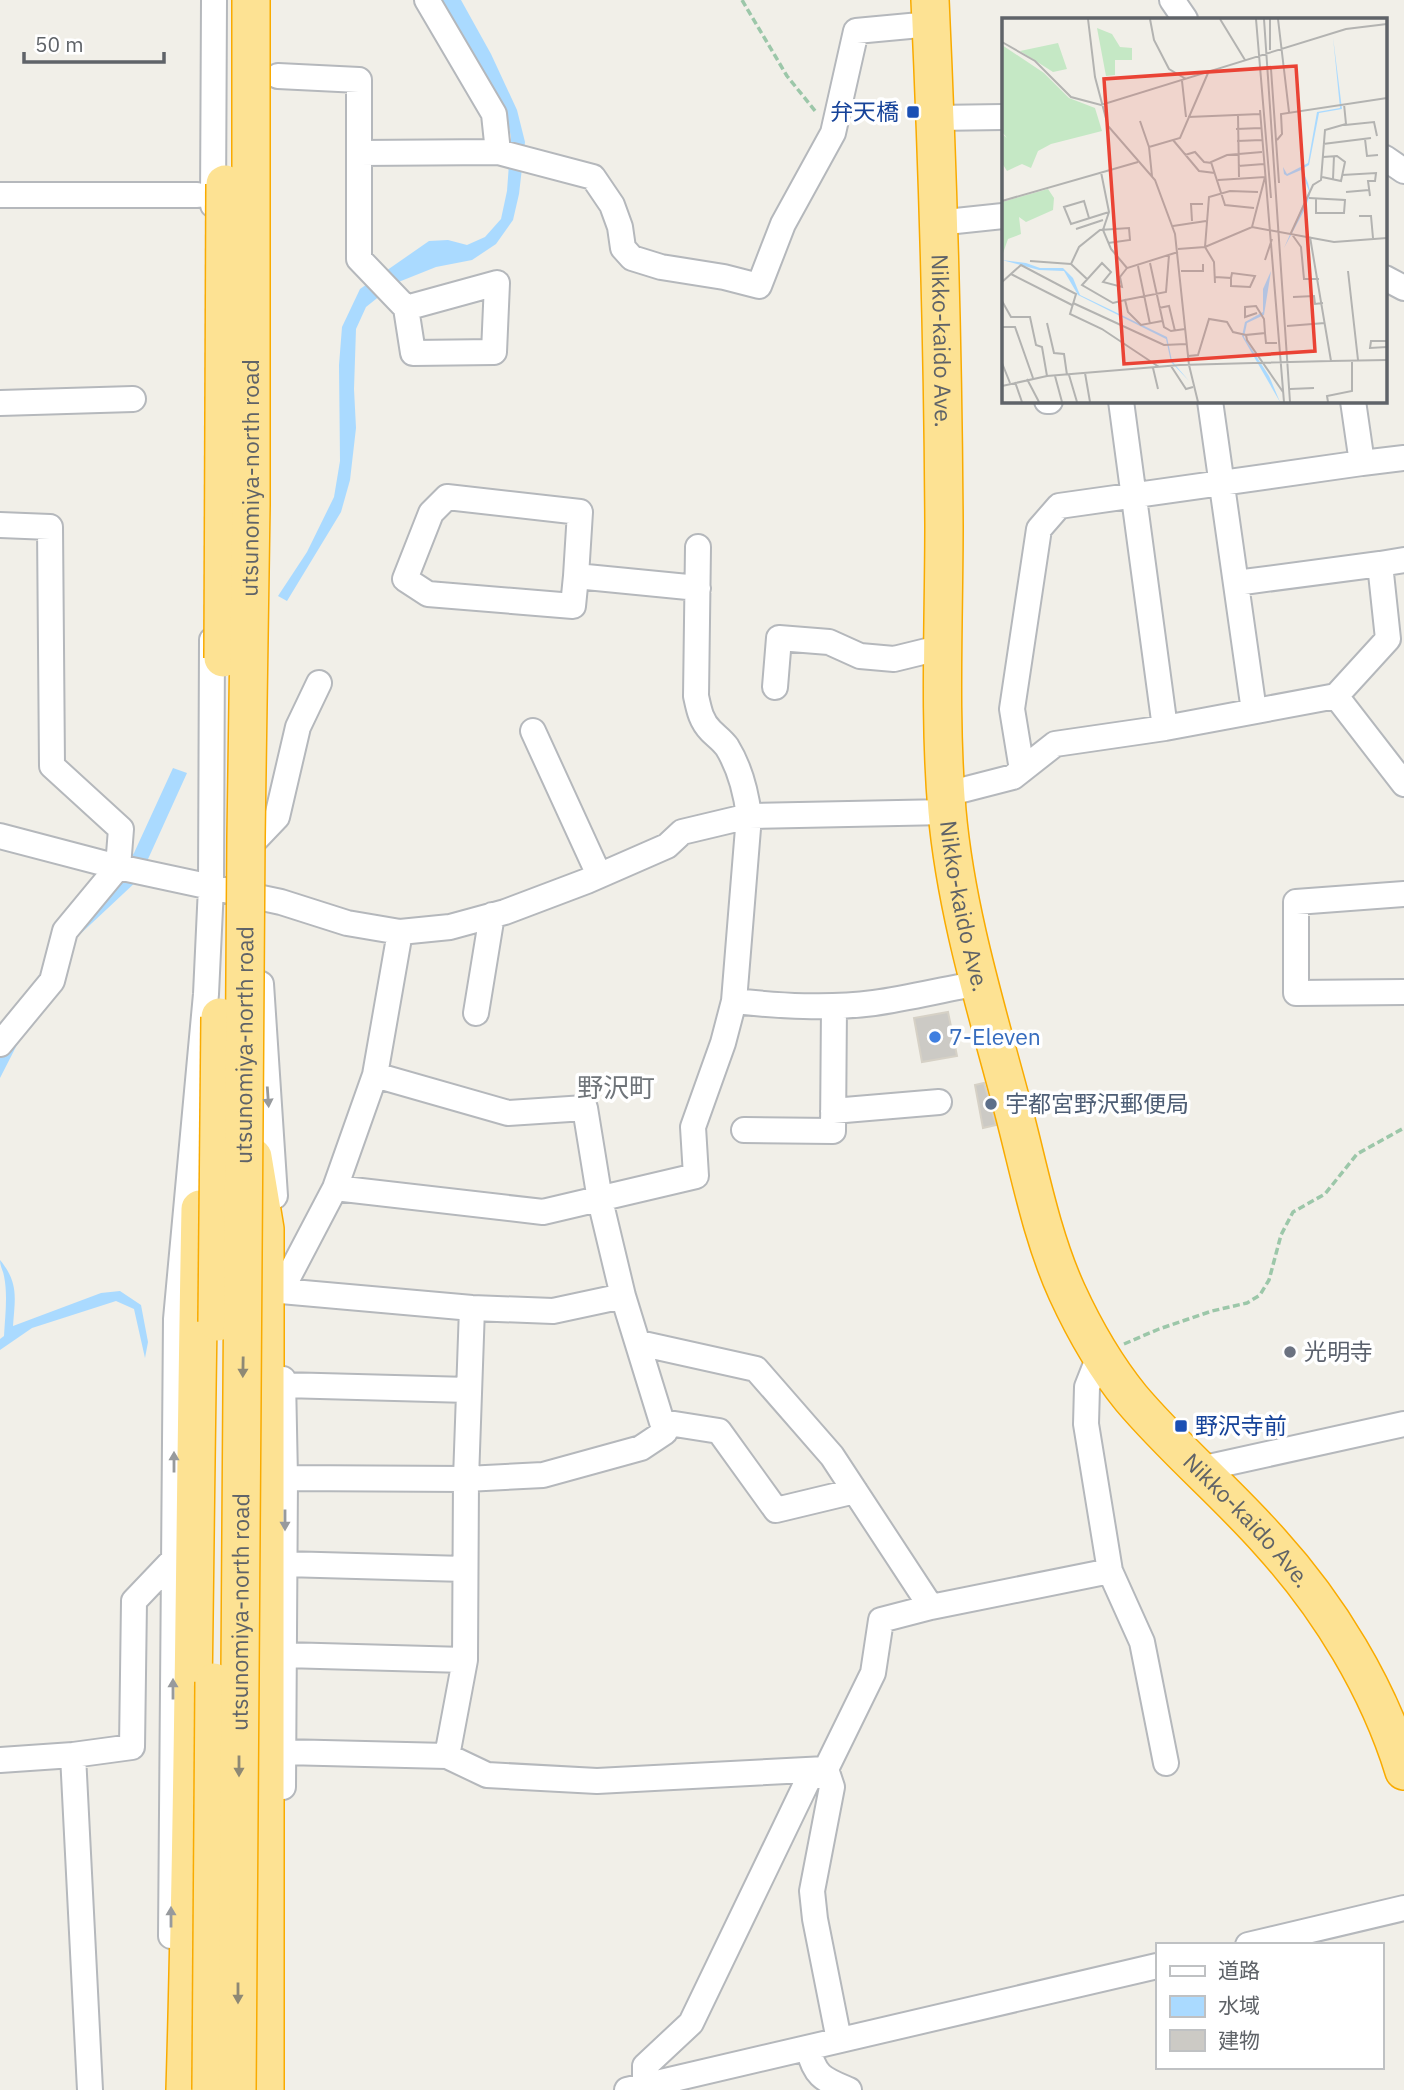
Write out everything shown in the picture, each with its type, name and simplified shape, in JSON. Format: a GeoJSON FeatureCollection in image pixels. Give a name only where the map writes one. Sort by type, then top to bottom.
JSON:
{"type":"FeatureCollection","features":[{"type":"Feature","properties":{"kind":"highway","name":"utsunomiya-north road"},"geometry":{"type":"LineString","coordinates":[[194,2087],[220,1000],[226,0]]}},
{"type":"Feature","properties":{"kind":"highway","name":"utsunomiya-north road"},"geometry":{"type":"LineString","coordinates":[[237,2090],[251,505],[251,0]]}},
{"type":"Feature","properties":{"kind":"highway","name":"Nikko-kaido Ave."},"geometry":{"type":"LineString","coordinates":[[931,12],[944,523],[943,647],[947,803],[956,870],[980,983],[1051,1249],[1066,1289],[1100,1354],[1129,1395],[1275,1546],[1338,1632],[1377,1700],[1404,1771]]}},
{"type":"Feature","properties":{"kind":"highway"},"geometry":{"type":"LineString","coordinates":[[194,2087],[191,1911],[195,1444],[202,1111],[220,1000]]}},
{"type":"Feature","properties":{"kind":"highway"},"geometry":{"type":"LineString","coordinates":[[245,1115],[265,1229],[265,2090]]}},
{"type":"Feature","properties":{"kind":"street"},"geometry":{"type":"LineString","coordinates":[[194,2087],[170,1998],[176,1319],[206,994],[211,887],[214,0]]}},
{"type":"Feature","properties":{"kind":"street"},"geometry":{"type":"LineString","coordinates":[[264,1975],[281,1917],[285,1478],[281,1291],[256,897],[266,0]]}},
{"type":"Feature","properties":{"kind":"street"},"geometry":{"type":"LineString","coordinates":[[428,0],[494,114],[498,152]]}},
{"type":"Feature","properties":{"kind":"street"},"geometry":{"type":"LineString","coordinates":[[1172,0],[1184,18]]}},
{"type":"Feature","properties":{"kind":"street"},"geometry":{"type":"LineString","coordinates":[[359,153],[498,152],[593,177],[612,205],[620,227],[623,248],[632,258],[662,267],[724,277],[759,286],[783,224],[833,132],[856,31],[931,12]]}},
{"type":"Feature","properties":{"kind":"street"},"geometry":{"type":"LineString","coordinates":[[278,76],[359,80],[359,259],[406,308]]}},
{"type":"Feature","properties":{"kind":"street"},"geometry":{"type":"LineString","coordinates":[[935,118],[1002,117]]}},
{"type":"Feature","properties":{"kind":"street"},"geometry":{"type":"LineString","coordinates":[[1386,159],[1404,171]]}},
{"type":"Feature","properties":{"kind":"street"},"geometry":{"type":"LineString","coordinates":[[0,195],[197,195]]}},
{"type":"Feature","properties":{"kind":"street"},"geometry":{"type":"LineString","coordinates":[[937,223],[1002,216]]}},
{"type":"Feature","properties":{"kind":"street"},"geometry":{"type":"LineString","coordinates":[[1386,279],[1404,288]]}},
{"type":"Feature","properties":{"kind":"street"},"geometry":{"type":"LineString","coordinates":[[0,402],[133,399]]}},
{"type":"Feature","properties":{"kind":"street"},"geometry":{"type":"LineString","coordinates":[[1121,402],[1166,727]]}},
{"type":"Feature","properties":{"kind":"street"},"geometry":{"type":"LineString","coordinates":[[1210,402],[1254,711]]}},
{"type":"Feature","properties":{"kind":"street"},"geometry":{"type":"LineString","coordinates":[[1353,402],[1362,463]]}},
{"type":"Feature","properties":{"kind":"street"},"geometry":{"type":"LineString","coordinates":[[1022,771],[1012,709],[1039,529],[1059,506],[1404,458]]}},
{"type":"Feature","properties":{"kind":"street"},"geometry":{"type":"LineString","coordinates":[[447,497],[580,512],[576,576],[573,606],[428,594],[405,579],[431,513],[447,497]]}},
{"type":"Feature","properties":{"kind":"street"},"geometry":{"type":"LineString","coordinates":[[0,525],[50,527],[52,766],[121,829],[118,867],[65,931],[52,981],[0,1044]]}},
{"type":"Feature","properties":{"kind":"street"},"geometry":{"type":"LineString","coordinates":[[335,1188],[543,1212],[696,1176],[693,1127],[723,1043],[734,1000],[749,816],[747,795],[726,745],[700,716],[696,696],[698,547]]}},
{"type":"Feature","properties":{"kind":"street"},"geometry":{"type":"LineString","coordinates":[[0,836],[118,867],[256,897],[347,923],[400,932],[450,927],[492,915],[599,875],[667,846],[682,832],[749,816],[947,803],[1013,777],[1055,744],[1336,696],[1388,639],[1392,562],[1236,583]]}},
{"type":"Feature","properties":{"kind":"street"},"geometry":{"type":"LineString","coordinates":[[576,576],[698,588]]}},
{"type":"Feature","properties":{"kind":"street"},"geometry":{"type":"LineString","coordinates":[[775,687],[779,638],[829,642],[860,656],[894,659],[943,647]]}},
{"type":"Feature","properties":{"kind":"street"},"geometry":{"type":"LineString","coordinates":[[256,839],[277,817],[298,727],[318,683]]}},
{"type":"Feature","properties":{"kind":"street"},"geometry":{"type":"LineString","coordinates":[[1336,696],[1404,784]]}},
{"type":"Feature","properties":{"kind":"street"},"geometry":{"type":"LineString","coordinates":[[533,731],[599,875]]}},
{"type":"Feature","properties":{"kind":"street"},"geometry":{"type":"LineString","coordinates":[[1404,894],[1296,902],[1296,993],[1404,992]]}},
{"type":"Feature","properties":{"kind":"street"},"geometry":{"type":"LineString","coordinates":[[476,1013],[492,915]]}},
{"type":"Feature","properties":{"kind":"street"},"geometry":{"type":"LineString","coordinates":[[281,1291],[335,1188],[375,1075],[400,932]]}},
{"type":"Feature","properties":{"kind":"street"},"geometry":{"type":"LineString","coordinates":[[734,1000],[791,1007],[834,1006],[874,1003],[980,983]]}},
{"type":"Feature","properties":{"kind":"street"},"geometry":{"type":"LineString","coordinates":[[744,1130],[833,1131],[834,1006]]}},
{"type":"Feature","properties":{"kind":"street"},"geometry":{"type":"LineString","coordinates":[[285,1478],[466,1479],[543,1475],[641,1448],[665,1432],[623,1296],[600,1200],[585,1108],[508,1114],[375,1075]]}},
{"type":"Feature","properties":{"kind":"street"},"geometry":{"type":"LineString","coordinates":[[833,1111],[939,1102]]}},
{"type":"Feature","properties":{"kind":"street"},"geometry":{"type":"LineString","coordinates":[[281,1291],[472,1308],[553,1311],[623,1296]]}},
{"type":"Feature","properties":{"kind":"street"},"geometry":{"type":"LineString","coordinates":[[447,1756],[465,1660],[466,1479],[472,1308]]}},
{"type":"Feature","properties":{"kind":"street"},"geometry":{"type":"LineString","coordinates":[[639,1343],[755,1369],[832,1455],[931,1607]]}},
{"type":"Feature","properties":{"kind":"street"},"geometry":{"type":"LineString","coordinates":[[1100,1354],[1087,1387],[1086,1424],[1110,1571],[1142,1642],[1166,1763]]}},
{"type":"Feature","properties":{"kind":"street"},"geometry":{"type":"LineString","coordinates":[[283,1385],[469,1390]]}},
{"type":"Feature","properties":{"kind":"street"},"geometry":{"type":"LineString","coordinates":[[662,1422],[719,1431],[776,1510],[855,1491]]}},
{"type":"Feature","properties":{"kind":"street"},"geometry":{"type":"LineString","coordinates":[[1200,1469],[1404,1424]]}},
{"type":"Feature","properties":{"kind":"street"},"geometry":{"type":"LineString","coordinates":[[0,1760],[73,1755],[132,1746],[134,1601],[174,1559]]}},
{"type":"Feature","properties":{"kind":"street"},"geometry":{"type":"LineString","coordinates":[[284,1564],[465,1569]]}},
{"type":"Feature","properties":{"kind":"street"},"geometry":{"type":"LineString","coordinates":[[636,2088],[645,2066],[691,2023],[808,1780],[826,1769],[873,1673],[881,1620],[931,1607],[1110,1571]]}},
{"type":"Feature","properties":{"kind":"street"},"geometry":{"type":"LineString","coordinates":[[284,1655],[465,1660]]}},
{"type":"Feature","properties":{"kind":"street"},"geometry":{"type":"LineString","coordinates":[[283,1752],[447,1756],[487,1775],[597,1781],[826,1769]]}},
{"type":"Feature","properties":{"kind":"street"},"geometry":{"type":"LineString","coordinates":[[73,1755],[90,2090]]}},
{"type":"Feature","properties":{"kind":"street"},"geometry":{"type":"LineString","coordinates":[[826,1769],[832,1787],[813,1891],[815,1919],[839,2040]]}},
{"type":"Feature","properties":{"kind":"street"},"geometry":{"type":"LineString","coordinates":[[1256,1943],[1404,1908]]}},
{"type":"Feature","properties":{"kind":"street"},"geometry":{"type":"LineString","coordinates":[[636,2088],[1156,1966]]}},
{"type":"Feature","properties":{"kind":"street"},"geometry":{"type":"LineString","coordinates":[[808,2048],[823,2079],[849,2090]]}},
{"type":"Feature","properties":{"kind":"path"},"geometry":{"type":"LineString","coordinates":[[742,0],[787,76],[833,132]]}},
{"type":"Feature","properties":{"kind":"path"},"geometry":{"type":"LineString","coordinates":[[1100,1354],[1159,1329],[1212,1311],[1247,1303],[1260,1295],[1269,1280],[1281,1236],[1293,1212],[1325,1194],[1357,1154],[1404,1128]]}},
{"type":"Feature","properties":{"kind":"water"},"geometry":{"type":"Polygon","coordinates":[[[441,0],[461,0],[491,54],[517,110],[525,142],[513,220],[496,244],[472,260],[436,267],[396,283],[366,307],[356,329],[356,428],[350,480],[341,512],[287,601],[278,596],[307,552],[334,497],[340,461],[339,365],[342,327],[360,289],[429,241],[448,240],[467,245],[485,237],[501,219],[507,191],[511,137],[506,113],[441,0]]]}},
{"type":"Feature","properties":{"kind":"water"},"geometry":{"type":"Polygon","coordinates":[[[173,768],[187,773],[139,879],[76,938],[66,972],[52,1001],[21,1037],[0,1078],[0,1056],[7,1040],[70,938],[134,853],[173,768]]]}},
{"type":"Feature","properties":{"kind":"water"},"geometry":{"type":"Polygon","coordinates":[[[0,1260],[13,1284],[13,1326],[101,1293],[120,1291],[141,1305],[148,1342],[145,1358],[134,1309],[116,1301],[32,1328],[0,1350],[0,1339],[4,1336],[6,1298],[0,1260]]]}},
{"type":"Feature","properties":{"kind":"building","name":"7-Eleven"},"geometry":{"type":"Polygon","coordinates":[[[948,1012],[957,1056],[922,1062],[914,1018],[948,1012]]]}},
{"type":"Feature","properties":{"kind":"building"},"geometry":{"type":"Polygon","coordinates":[[[984,1083],[996,1125],[983,1128],[975,1085],[984,1083]]]}},
{"type":"Feature","properties":{"kind":"place","name":"弁天橋"},"geometry":{"type":"Point","coordinates":[913,112]}},
{"type":"Feature","properties":{"kind":"place","name":"7-Eleven"},"geometry":{"type":"Point","coordinates":[935,1037]}},
{"type":"Feature","properties":{"kind":"place","name":"宇都宮野沢郵便局"},"geometry":{"type":"Point","coordinates":[991,1104]}},
{"type":"Feature","properties":{"kind":"place","name":"光明寺"},"geometry":{"type":"Point","coordinates":[1290,1352]}},
{"type":"Feature","properties":{"kind":"place","name":"野沢寺前"},"geometry":{"type":"Point","coordinates":[1181,1426]}},
{"type":"Feature","properties":{"kind":"district","name":"野沢町"},"geometry":{"type":"Point","coordinates":[616,1088]}}]}
